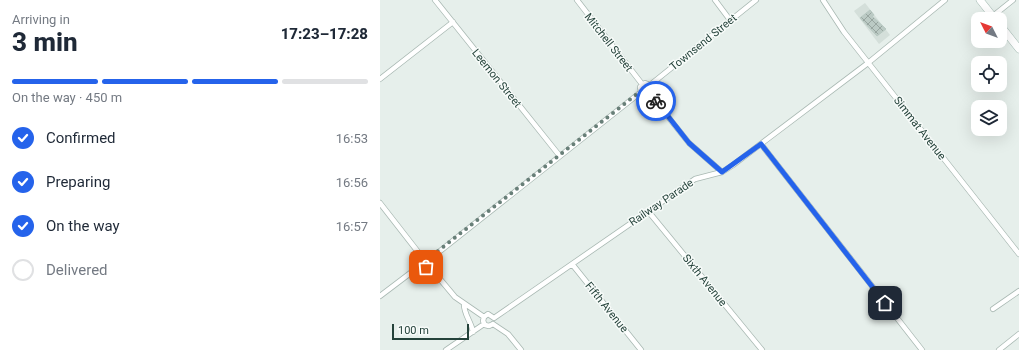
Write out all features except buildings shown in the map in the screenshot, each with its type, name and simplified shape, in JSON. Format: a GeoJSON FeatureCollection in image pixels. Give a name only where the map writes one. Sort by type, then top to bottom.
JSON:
{"type":"FeatureCollection","features":[{"type":"Feature","properties":{"kind":"main road"},"geometry":{"type":"LineString","coordinates":[[980,0],[990,12]]}},
{"type":"Feature","properties":{"kind":"main road"},"geometry":{"type":"LineString","coordinates":[[1007,34],[1019,49]]}},
{"type":"Feature","properties":{"kind":"street","name":"Leemon Street"},"geometry":{"type":"LineString","coordinates":[[435,0],[559,155]]}},
{"type":"Feature","properties":{"kind":"street","name":"Mitchell Street"},"geometry":{"type":"LineString","coordinates":[[576,0],[642,84]]}},
{"type":"Feature","properties":{"kind":"street"},"geometry":{"type":"LineString","coordinates":[[715,0],[730,20]]}},
{"type":"Feature","properties":{"kind":"street","name":"Townsend Street"},"geometry":{"type":"LineString","coordinates":[[650,84],[756,0]]}},
{"type":"Feature","properties":{"kind":"street","name":"Simmat Avenue"},"geometry":{"type":"LineString","coordinates":[[823,0],[868,63],[1019,254]]}},
{"type":"Feature","properties":{"kind":"street","name":"Railway Parade"},"geometry":{"type":"LineString","coordinates":[[494,318],[695,179],[722,172],[868,63],[945,0]]}},
{"type":"Feature","properties":{"kind":"street"},"geometry":{"type":"LineString","coordinates":[[1000,12],[1013,0]]}},
{"type":"Feature","properties":{"kind":"street"},"geometry":{"type":"LineString","coordinates":[[380,79],[453,22]]}},
{"type":"Feature","properties":{"kind":"street"},"geometry":{"type":"LineString","coordinates":[[641,92],[640,88],[645,82],[650,84],[651,90],[649,93]]}},
{"type":"Feature","properties":{"kind":"street"},"geometry":{"type":"LineString","coordinates":[[484,317],[464,304],[450,292],[429,266],[430,259],[559,155],[641,92]]}},
{"type":"Feature","properties":{"kind":"street"},"geometry":{"type":"LineString","coordinates":[[641,92],[644,94],[649,93]]}},
{"type":"Feature","properties":{"kind":"street"},"geometry":{"type":"LineString","coordinates":[[649,93],[689,143],[722,172]]}},
{"type":"Feature","properties":{"kind":"street"},"geometry":{"type":"LineString","coordinates":[[761,144],[922,350]]}},
{"type":"Feature","properties":{"kind":"street"},"geometry":{"type":"LineString","coordinates":[[380,203],[422,257],[425,256],[430,259]]}},
{"type":"Feature","properties":{"kind":"street","name":"Sixth Avenue"},"geometry":{"type":"LineString","coordinates":[[648,211],[762,350]]}},
{"type":"Feature","properties":{"kind":"street"},"geometry":{"type":"LineString","coordinates":[[421,266],[420,262],[422,257]]}},
{"type":"Feature","properties":{"kind":"street","name":"Fifth Avenue"},"geometry":{"type":"LineString","coordinates":[[572,264],[641,350]]}},
{"type":"Feature","properties":{"kind":"street"},"geometry":{"type":"LineString","coordinates":[[380,296],[421,266],[429,266]]}},
{"type":"Feature","properties":{"kind":"street"},"geometry":{"type":"LineString","coordinates":[[993,309],[1019,291]]}},
{"type":"Feature","properties":{"kind":"street"},"geometry":{"type":"LineString","coordinates":[[464,304],[464,313],[471,323],[473,332]]}},
{"type":"Feature","properties":{"kind":"street"},"geometry":{"type":"LineString","coordinates":[[484,317],[488,314],[494,318],[493,324]]}},
{"type":"Feature","properties":{"kind":"street"},"geometry":{"type":"LineString","coordinates":[[484,317],[484,324]]}},
{"type":"Feature","properties":{"kind":"street"},"geometry":{"type":"LineString","coordinates":[[446,350],[484,324]]}},
{"type":"Feature","properties":{"kind":"street"},"geometry":{"type":"LineString","coordinates":[[484,324],[489,326],[493,324],[508,334],[521,350]]}},
{"type":"Feature","properties":{"kind":"street"},"geometry":{"type":"LineString","coordinates":[[998,350],[1019,334]]}},
{"type":"Feature","properties":{"kind":"shaded area"},"geometry":{"type":"Polygon","coordinates":[[[865,3],[890,35],[879,44],[854,11],[865,3]]]}},
{"type":"Feature","properties":{"kind":"way so far"},"geometry":{"type":"LineString","coordinates":[[426,267],[430,265],[430,259],[433,255],[637,94],[641,92],[644,94],[649,93],[656,101]]}},
{"type":"Feature","properties":{"kind":"route"},"geometry":{"type":"LineString","coordinates":[[656,101],[689,143],[722,172],[761,144],[885,303]]}}]}
